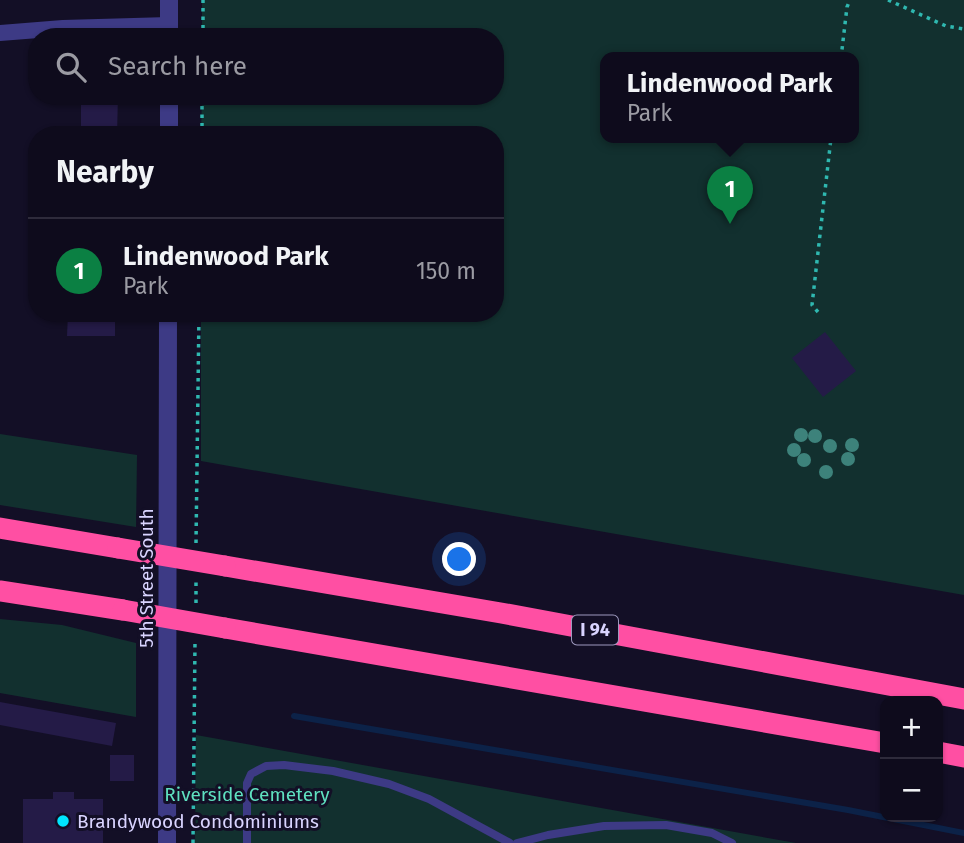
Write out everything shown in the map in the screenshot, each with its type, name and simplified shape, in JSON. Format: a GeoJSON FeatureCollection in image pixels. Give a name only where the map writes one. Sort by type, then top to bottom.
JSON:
{"type":"FeatureCollection","features":[{"type":"Feature","properties":{"kind":"highway","name":"I 94"},"geometry":{"type":"LineString","coordinates":[[0,528],[487,611],[964,699]]}},
{"type":"Feature","properties":{"kind":"highway"},"geometry":{"type":"LineString","coordinates":[[0,591],[880,742]]}},
{"type":"Feature","properties":{"kind":"highway"},"geometry":{"type":"LineString","coordinates":[[943,753],[964,757]]}},
{"type":"Feature","properties":{"kind":"street"},"geometry":{"type":"LineString","coordinates":[[169,0],[169,28]]}},
{"type":"Feature","properties":{"kind":"street"},"geometry":{"type":"LineString","coordinates":[[0,33],[28,31]]}},
{"type":"Feature","properties":{"kind":"street"},"geometry":{"type":"LineString","coordinates":[[169,105],[169,126]]}},
{"type":"Feature","properties":{"kind":"street","name":"5th Street South"},"geometry":{"type":"LineString","coordinates":[[167,843],[168,322]]}},
{"type":"Feature","properties":{"kind":"lane"},"geometry":{"type":"LineString","coordinates":[[247,843],[247,783],[251,774],[266,766],[284,765],[333,771],[388,784],[429,799],[510,843]]}},
{"type":"Feature","properties":{"kind":"lane"},"geometry":{"type":"LineString","coordinates":[[517,843],[604,826],[666,825],[712,834],[732,843]]}},
{"type":"Feature","properties":{"kind":"path"},"geometry":{"type":"LineString","coordinates":[[203,0],[203,28]]}},
{"type":"Feature","properties":{"kind":"path"},"geometry":{"type":"LineString","coordinates":[[842,52],[850,0]]}},
{"type":"Feature","properties":{"kind":"path"},"geometry":{"type":"LineString","coordinates":[[888,0],[946,26],[964,29]]}},
{"type":"Feature","properties":{"kind":"path"},"geometry":{"type":"LineString","coordinates":[[202,105],[202,126]]}},
{"type":"Feature","properties":{"kind":"path"},"geometry":{"type":"LineString","coordinates":[[818,312],[812,305],[830,143]]}},
{"type":"Feature","properties":{"kind":"green space"},"geometry":{"type":"Polygon","coordinates":[[[202,0],[964,0],[964,595],[201,461],[201,322],[504,322],[504,126],[201,126],[202,105],[504,105],[504,28],[202,28],[202,0]]]}},
{"type":"Feature","properties":{"kind":"green space"},"geometry":{"type":"Polygon","coordinates":[[[0,434],[137,455],[136,527],[0,505],[0,434]]]}},
{"type":"Feature","properties":{"kind":"green space"},"geometry":{"type":"Polygon","coordinates":[[[0,619],[62,625],[136,643],[136,717],[0,693],[0,619]]]}},
{"type":"Feature","properties":{"kind":"green space","name":"Riverside Cemetery"},"geometry":{"type":"Polygon","coordinates":[[[196,735],[796,843],[195,843],[196,735]]]}},
{"type":"Feature","properties":{"kind":"building"},"geometry":{"type":"Polygon","coordinates":[[[81,105],[118,105],[117,126],[81,126],[81,105]]]}},
{"type":"Feature","properties":{"kind":"building"},"geometry":{"type":"Polygon","coordinates":[[[68,322],[115,322],[115,336],[67,336],[68,322]]]}},
{"type":"Feature","properties":{"kind":"building"},"geometry":{"type":"Polygon","coordinates":[[[825,332],[856,371],[823,397],[792,358],[825,332]]]}},
{"type":"Feature","properties":{"kind":"building"},"geometry":{"type":"Polygon","coordinates":[[[0,702],[116,723],[112,746],[0,725],[0,702]]]}},
{"type":"Feature","properties":{"kind":"building"},"geometry":{"type":"Polygon","coordinates":[[[110,755],[134,755],[134,781],[110,781],[110,755]]]}},
{"type":"Feature","properties":{"kind":"building","name":"Brandywood Condominiums"},"geometry":{"type":"Polygon","coordinates":[[[53,792],[74,792],[74,799],[103,799],[103,843],[23,843],[23,799],[53,799],[53,792]]]}},
{"type":"Feature","properties":{"kind":"waterway"},"geometry":{"type":"LineString","coordinates":[[294,716],[848,810],[964,833]]}},
{"type":"Feature","properties":{"kind":"place","name":"Lindenwood Park"},"geometry":{"type":"Point","coordinates":[730,224]}},
{"type":"Feature","properties":{"kind":"place","name":"Brandywood Condominiums"},"geometry":{"type":"Point","coordinates":[63,821]}}]}
